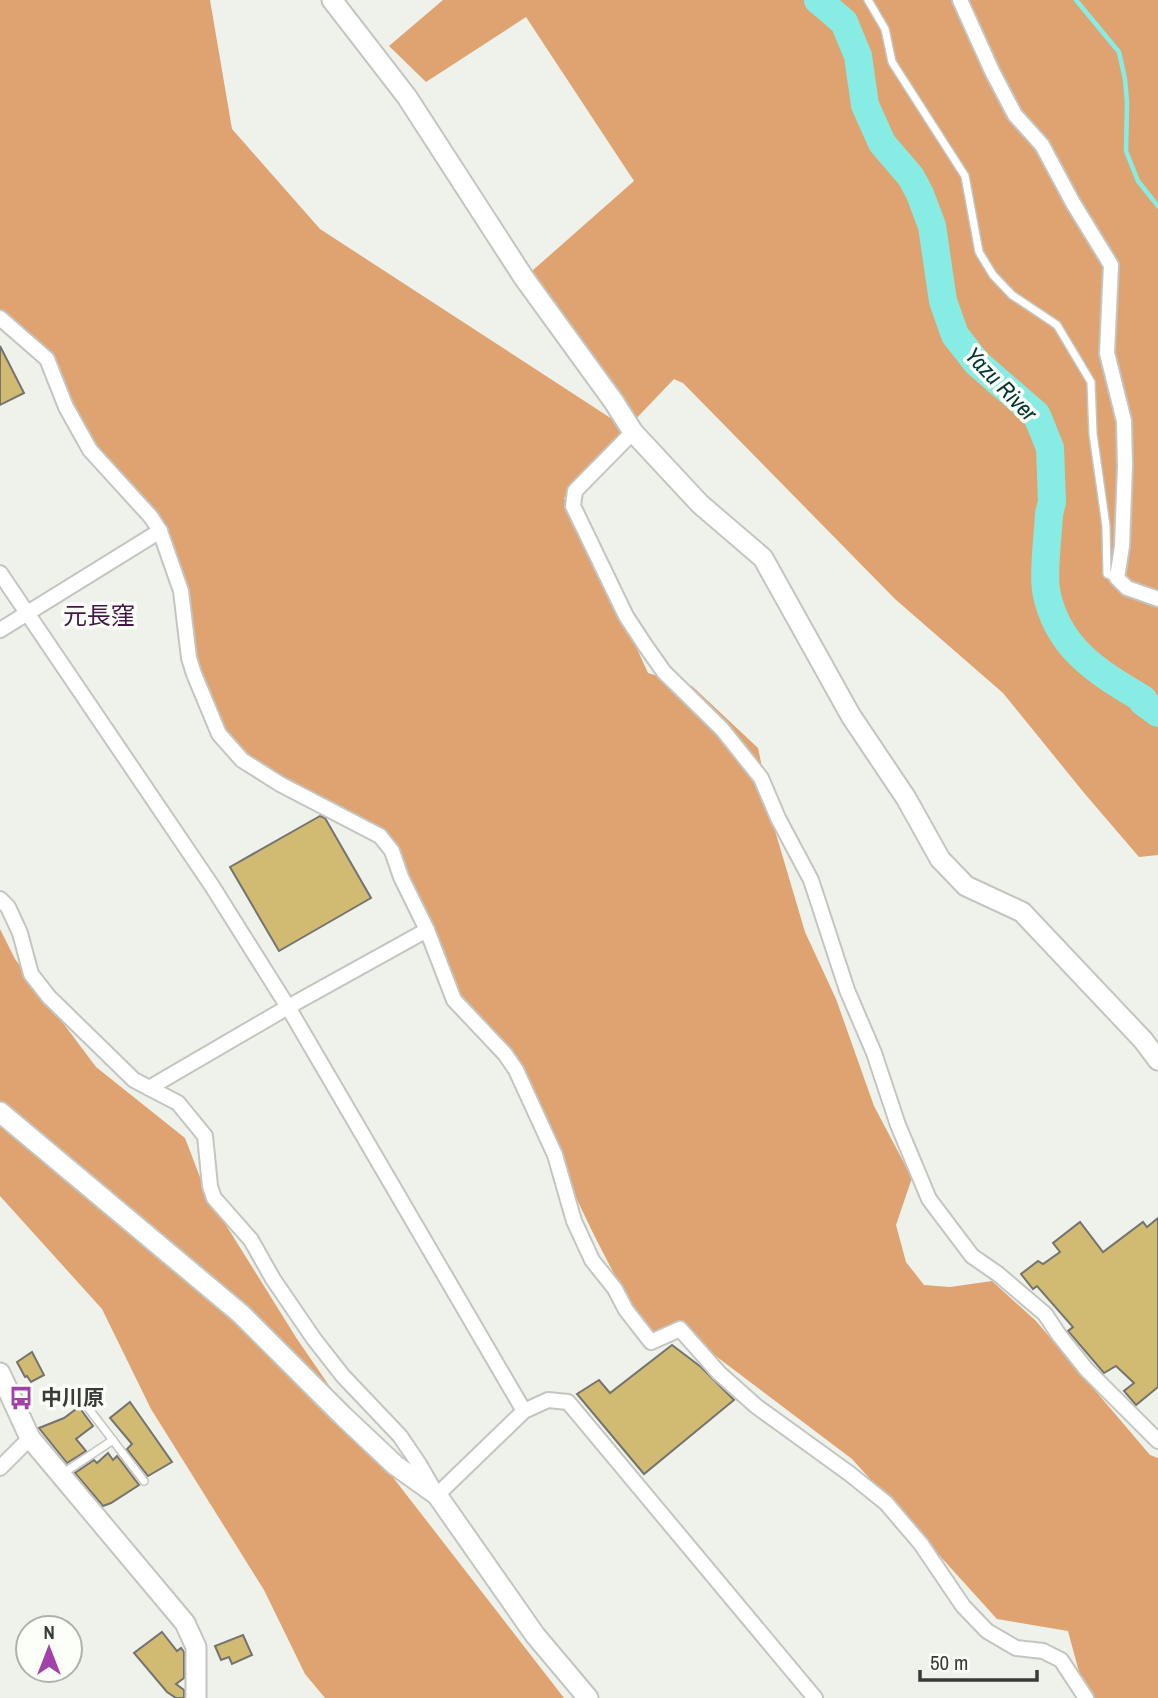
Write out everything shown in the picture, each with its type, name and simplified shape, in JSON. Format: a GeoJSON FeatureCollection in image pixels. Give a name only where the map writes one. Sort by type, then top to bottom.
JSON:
{"type":"FeatureCollection","features":[{"type":"Feature","properties":{"kind":"street"},"geometry":{"type":"LineString","coordinates":[[332,0],[407,97],[524,278],[614,402],[632,432],[700,504],[763,558],[851,716],[906,798],[940,859],[966,886],[1022,912],[1143,1040],[1158,1060]]}},
{"type":"Feature","properties":{"kind":"street"},"geometry":{"type":"LineString","coordinates":[[960,0],[1015,115],[1042,145],[1111,265],[1107,352],[1124,421],[1125,454],[1122,546],[1117,578],[1127,588],[1158,599]]}},
{"type":"Feature","properties":{"kind":"street"},"geometry":{"type":"LineString","coordinates":[[0,318],[47,359],[66,407],[90,450],[151,517],[160,531],[181,591],[194,674],[219,734],[242,761],[380,836],[392,851],[454,1000],[505,1054],[516,1070],[555,1155],[574,1221],[592,1260],[651,1342],[680,1329],[719,1373],[756,1406],[886,1503],[921,1544],[963,1606],[987,1631],[1016,1648],[1044,1651],[1061,1660],[1086,1698]]}},
{"type":"Feature","properties":{"kind":"street"},"geometry":{"type":"LineString","coordinates":[[632,432],[575,491],[573,506],[626,616],[645,645],[664,672],[722,729],[761,778],[778,818],[811,880],[847,990],[874,1052],[898,1125],[929,1199],[972,1256],[1045,1314],[1086,1368],[1158,1441]]}},
{"type":"Feature","properties":{"kind":"street"},"geometry":{"type":"LineString","coordinates":[[0,630],[160,531]]}},
{"type":"Feature","properties":{"kind":"street"},"geometry":{"type":"LineString","coordinates":[[0,573],[212,886],[288,1007],[524,1411]]}},
{"type":"Feature","properties":{"kind":"street"},"geometry":{"type":"LineString","coordinates":[[0,899],[8,907],[20,933],[30,974],[49,997],[134,1080],[178,1103],[205,1136],[210,1186],[214,1198],[251,1240],[273,1279],[321,1348],[343,1376],[400,1436],[437,1495],[535,1635],[588,1698]]}},
{"type":"Feature","properties":{"kind":"street"},"geometry":{"type":"LineString","coordinates":[[149,1088],[427,930]]}},
{"type":"Feature","properties":{"kind":"street"},"geometry":{"type":"LineString","coordinates":[[0,1112],[242,1314],[395,1465],[437,1495]]}},
{"type":"Feature","properties":{"kind":"street"},"geometry":{"type":"LineString","coordinates":[[0,1373],[30,1438],[185,1623],[196,1647],[196,1698]]}},
{"type":"Feature","properties":{"kind":"street"},"geometry":{"type":"LineString","coordinates":[[437,1495],[524,1411],[548,1400],[568,1402],[816,1698]]}},
{"type":"Feature","properties":{"kind":"street"},"geometry":{"type":"LineString","coordinates":[[0,1468],[30,1438]]}},
{"type":"Feature","properties":{"kind":"lane"},"geometry":{"type":"LineString","coordinates":[[868,0],[885,29],[892,62],[965,176],[979,252],[993,275],[1012,295],[1057,325],[1091,382],[1093,434],[1106,526],[1107,574],[1117,578]]}},
{"type":"Feature","properties":{"kind":"lane"},"geometry":{"type":"LineString","coordinates":[[89,1409],[144,1480]]}},
{"type":"Feature","properties":{"kind":"lane"},"geometry":{"type":"LineString","coordinates":[[61,1474],[113,1440]]}},
{"type":"Feature","properties":{"kind":"shaded area"},"geometry":{"type":"Polygon","coordinates":[[[0,0],[210,0],[232,129],[320,229],[632,432],[564,498],[597,561],[648,673],[692,686],[758,748],[776,834],[805,932],[836,999],[874,1106],[912,1178],[896,1225],[906,1262],[924,1285],[950,1287],[992,1281],[1036,1321],[1150,1455],[1158,1458],[1158,1698],[1086,1698],[1068,1631],[997,1619],[852,1459],[680,1329],[646,1336],[536,1114],[459,1000],[395,849],[280,784],[219,734],[186,632],[160,531],[83,437],[47,359],[0,314],[0,0]]]}},
{"type":"Feature","properties":{"kind":"shaded area"},"geometry":{"type":"Polygon","coordinates":[[[443,0],[1158,0],[1158,855],[1139,857],[1003,693],[895,599],[683,383],[674,379],[629,426],[524,278],[634,181],[526,17],[426,82],[389,46],[443,0]]]}},
{"type":"Feature","properties":{"kind":"shaded area"},"geometry":{"type":"Polygon","coordinates":[[[0,929],[15,959],[96,1067],[185,1138],[206,1193],[297,1339],[388,1471],[564,1698],[325,1698],[305,1674],[264,1590],[151,1409],[102,1309],[0,1196],[0,929]]]}},
{"type":"Feature","properties":{"kind":"building"},"geometry":{"type":"Polygon","coordinates":[[[0,346],[24,393],[0,405],[0,346]]]}},
{"type":"Feature","properties":{"kind":"building"},"geometry":{"type":"Polygon","coordinates":[[[320,816],[325,818],[371,898],[279,951],[230,867],[320,816]]]}},
{"type":"Feature","properties":{"kind":"building"},"geometry":{"type":"Polygon","coordinates":[[[1158,1218],[1158,1387],[1136,1405],[1124,1391],[1134,1383],[1116,1366],[1104,1373],[1068,1331],[1073,1327],[1037,1286],[1033,1289],[1021,1274],[1038,1261],[1043,1264],[1060,1252],[1053,1243],[1080,1222],[1103,1252],[1143,1222],[1147,1227],[1158,1218]]]}},
{"type":"Feature","properties":{"kind":"building"},"geometry":{"type":"Polygon","coordinates":[[[672,1345],[701,1367],[734,1400],[644,1474],[577,1394],[599,1380],[610,1393],[672,1345]]]}},
{"type":"Feature","properties":{"kind":"building"},"geometry":{"type":"Polygon","coordinates":[[[32,1352],[44,1375],[31,1382],[17,1362],[32,1352]]]}},
{"type":"Feature","properties":{"kind":"building"},"geometry":{"type":"Polygon","coordinates":[[[130,1402],[172,1462],[148,1476],[127,1449],[132,1444],[110,1418],[130,1402]]]}},
{"type":"Feature","properties":{"kind":"building"},"geometry":{"type":"Polygon","coordinates":[[[79,1407],[93,1426],[76,1439],[86,1451],[67,1463],[39,1428],[64,1418],[79,1407]]]}},
{"type":"Feature","properties":{"kind":"building"},"geometry":{"type":"Polygon","coordinates":[[[108,1453],[113,1460],[117,1456],[139,1485],[103,1506],[75,1473],[94,1460],[97,1463],[108,1453]]]}},
{"type":"Feature","properties":{"kind":"building"},"geometry":{"type":"Polygon","coordinates":[[[162,1632],[177,1651],[181,1648],[184,1652],[184,1678],[176,1684],[184,1690],[184,1698],[176,1698],[167,1692],[134,1653],[162,1632]]]}},
{"type":"Feature","properties":{"kind":"building"},"geometry":{"type":"Polygon","coordinates":[[[243,1635],[252,1655],[232,1664],[229,1657],[221,1660],[215,1646],[243,1635]]]}},
{"type":"Feature","properties":{"kind":"waterway","name":"Yazu River"},"geometry":{"type":"LineString","coordinates":[[818,0],[844,22],[858,56],[865,105],[882,143],[911,177],[920,194],[932,226],[943,301],[955,335],[977,363],[1036,414],[1050,448],[1052,502],[1045,582],[1051,610],[1059,627],[1081,656],[1110,679],[1143,699],[1143,702],[1158,713]]}},
{"type":"Feature","properties":{"kind":"waterway"},"geometry":{"type":"LineString","coordinates":[[1076,0],[1119,52],[1127,102],[1126,151],[1138,181],[1158,206]]}},
{"type":"Feature","properties":{"kind":"place","name":"中川原"},"geometry":{"type":"Point","coordinates":[21,1398]}},
{"type":"Feature","properties":{"kind":"district","name":"元長窪"},"geometry":{"type":"Point","coordinates":[99,616]}}]}
